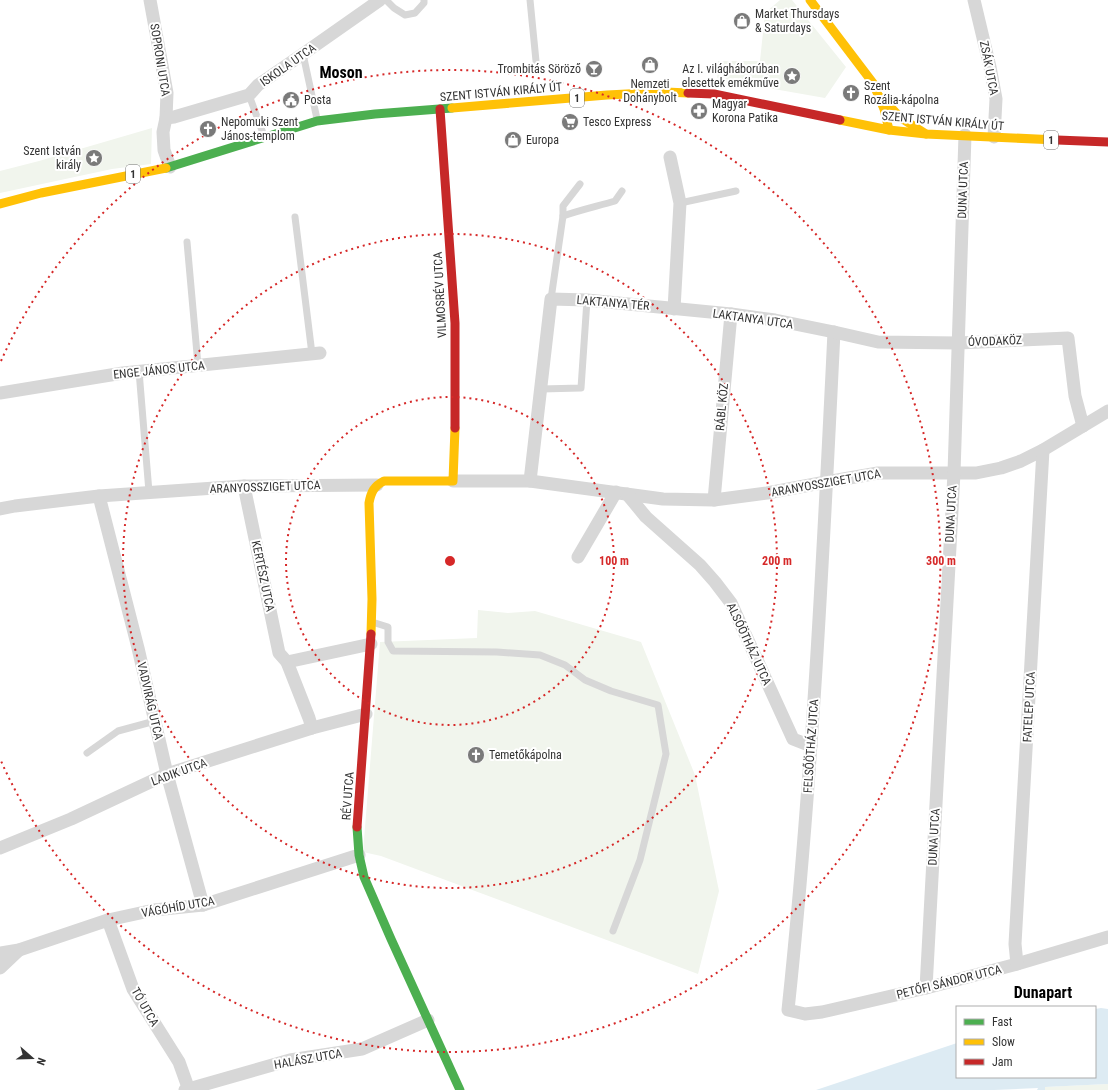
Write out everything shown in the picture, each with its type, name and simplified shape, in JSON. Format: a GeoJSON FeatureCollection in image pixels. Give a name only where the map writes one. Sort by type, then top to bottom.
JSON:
{"type":"FeatureCollection","features":[{"type":"Feature","properties":{"kind":"main road"},"geometry":{"type":"LineString","coordinates":[[810,0],[872,83],[884,109],[889,130]]}},
{"type":"Feature","properties":{"kind":"main road","name":"SZENT ISTVÁN KIRÁLY ÚT"},"geometry":{"type":"LineString","coordinates":[[0,204],[41,193],[170,167],[318,121],[374,114],[607,95],[666,92],[714,94],[889,130],[926,134],[1108,142]]}},
{"type":"Feature","properties":{"kind":"main road"},"geometry":{"type":"LineString","coordinates":[[878,94],[901,118],[926,134]]}},
{"type":"Feature","properties":{"kind":"main road","name":"VILMOSRÉV UTCA"},"geometry":{"type":"LineString","coordinates":[[440,109],[455,323],[455,436],[453,480]]}},
{"type":"Feature","properties":{"kind":"main road","name":"ARANYOSSZIGET UTCA"},"geometry":{"type":"LineString","coordinates":[[377,485],[384,481],[453,480]]}},
{"type":"Feature","properties":{"kind":"main road","name":"RÉV UTCA"},"geometry":{"type":"LineString","coordinates":[[377,485],[371,492],[368,503],[372,622],[357,830],[359,855],[364,877],[373,898],[460,1090]]}},
{"type":"Feature","properties":{"kind":"street","name":"SOPRONI UTCA"},"geometry":{"type":"LineString","coordinates":[[150,0],[167,93],[166,118],[163,132],[164,150],[170,167]]}},
{"type":"Feature","properties":{"kind":"street","name":"ISKOLA UTCA"},"geometry":{"type":"LineString","coordinates":[[166,118],[249,95],[258,85],[380,0]]}},
{"type":"Feature","properties":{"kind":"street","name":"ZSÁK UTCA"},"geometry":{"type":"LineString","coordinates":[[974,0],[996,99],[994,137]]}},
{"type":"Feature","properties":{"kind":"street","name":"DUNA UTCA"},"geometry":{"type":"LineString","coordinates":[[926,988],[954,473],[965,135]]}},
{"type":"Feature","properties":{"kind":"street"},"geometry":{"type":"LineString","coordinates":[[670,157],[680,203],[674,309]]}},
{"type":"Feature","properties":{"kind":"street"},"geometry":{"type":"LineString","coordinates":[[530,481],[551,299]]}},
{"type":"Feature","properties":{"kind":"street","name":"LAKTANYA TÉR"},"geometry":{"type":"LineString","coordinates":[[551,299],[587,300],[674,309]]}},
{"type":"Feature","properties":{"kind":"street","name":"LAKTANYA UTCA"},"geometry":{"type":"LineString","coordinates":[[674,309],[731,314],[775,320],[834,332]]}},
{"type":"Feature","properties":{"kind":"street","name":"RÁBL KÖZ"},"geometry":{"type":"LineString","coordinates":[[714,500],[731,314]]}},
{"type":"Feature","properties":{"kind":"street","name":"ÓVODAKÖZ"},"geometry":{"type":"LineString","coordinates":[[834,332],[878,342],[958,343],[1068,338],[1075,396],[1083,426]]}},
{"type":"Feature","properties":{"kind":"street"},"geometry":{"type":"LineString","coordinates":[[826,482],[834,332]]}},
{"type":"Feature","properties":{"kind":"street","name":"ENGE JÁNOS UTCA"},"geometry":{"type":"LineString","coordinates":[[0,393],[139,371],[316,354]]}},
{"type":"Feature","properties":{"kind":"street","name":"ARANYOSSZIGET UTCA"},"geometry":{"type":"LineString","coordinates":[[453,480],[530,481],[663,498],[714,500],[767,493],[878,473],[976,473],[1001,468],[1022,461],[1108,411]]}},
{"type":"Feature","properties":{"kind":"street","name":"FATELEP UTCA"},"geometry":{"type":"LineString","coordinates":[[1017,964],[1015,944],[1043,450]]}},
{"type":"Feature","properties":{"kind":"street","name":"FELSŐÖTHÁZ UTCA"},"geometry":{"type":"LineString","coordinates":[[788,1010],[795,945],[811,746],[826,482]]}},
{"type":"Feature","properties":{"kind":"street","name":"ARANYOSSZIGET UTCA"},"geometry":{"type":"LineString","coordinates":[[0,509],[99,496],[149,492],[244,486],[377,485]]}},
{"type":"Feature","properties":{"kind":"street","name":"KERTÉSZ UTCA"},"geometry":{"type":"LineString","coordinates":[[244,486],[279,653],[288,662],[312,728]]}},
{"type":"Feature","properties":{"kind":"street"},"geometry":{"type":"LineString","coordinates":[[578,557],[622,493]]}},
{"type":"Feature","properties":{"kind":"street","name":"ALSÓÖTHÁZ UTCA"},"geometry":{"type":"LineString","coordinates":[[622,493],[646,517],[700,565],[731,603],[793,738],[811,746]]}},
{"type":"Feature","properties":{"kind":"street","name":"VADVIRÁG UTCA"},"geometry":{"type":"LineString","coordinates":[[99,496],[138,648],[167,774],[203,905]]}},
{"type":"Feature","properties":{"kind":"street"},"geometry":{"type":"LineString","coordinates":[[288,662],[371,644]]}},
{"type":"Feature","properties":{"kind":"street","name":"LADIK UTCA"},"geometry":{"type":"LineString","coordinates":[[0,848],[71,819],[167,774],[312,728],[366,714]]}},
{"type":"Feature","properties":{"kind":"street","name":"VÁGÓHÍD UTCA"},"geometry":{"type":"LineString","coordinates":[[0,952],[19,950],[108,920],[154,910],[203,905],[359,855]]}},
{"type":"Feature","properties":{"kind":"street","name":"TÓ UTCA"},"geometry":{"type":"LineString","coordinates":[[108,920],[133,989],[179,1062],[188,1090]]}},
{"type":"Feature","properties":{"kind":"street","name":"PETŐFI SÁNDOR UTCA"},"geometry":{"type":"LineString","coordinates":[[788,1010],[806,1014],[822,1012],[926,988],[1017,964],[1108,937]]}},
{"type":"Feature","properties":{"kind":"street","name":"VÁGÓHÍD UTCA"},"geometry":{"type":"LineString","coordinates":[[0,968],[19,950]]}},
{"type":"Feature","properties":{"kind":"street","name":"HALÁSZ UTCA"},"geometry":{"type":"LineString","coordinates":[[188,1090],[290,1060],[362,1049],[428,1020]]}},
{"type":"Feature","properties":{"kind":"lane"},"geometry":{"type":"LineString","coordinates":[[386,0],[394,8],[405,15],[415,13],[424,3],[424,0]]}},
{"type":"Feature","properties":{"kind":"lane"},"geometry":{"type":"LineString","coordinates":[[530,0],[536,61]]}},
{"type":"Feature","properties":{"kind":"lane"},"geometry":{"type":"LineString","coordinates":[[303,54],[318,121]]}},
{"type":"Feature","properties":{"kind":"lane"},"geometry":{"type":"LineString","coordinates":[[249,95],[265,138]]}},
{"type":"Feature","properties":{"kind":"lane"},"geometry":{"type":"LineString","coordinates":[[551,299],[563,216],[563,206],[580,184]]}},
{"type":"Feature","properties":{"kind":"lane"},"geometry":{"type":"LineString","coordinates":[[563,216],[615,201],[622,190]]}},
{"type":"Feature","properties":{"kind":"lane"},"geometry":{"type":"LineString","coordinates":[[680,203],[736,190]]}},
{"type":"Feature","properties":{"kind":"lane"},"geometry":{"type":"LineString","coordinates":[[295,217],[316,354]]}},
{"type":"Feature","properties":{"kind":"lane"},"geometry":{"type":"LineString","coordinates":[[187,242],[198,365]]}},
{"type":"Feature","properties":{"kind":"lane"},"geometry":{"type":"LineString","coordinates":[[541,389],[581,388],[587,300]]}},
{"type":"Feature","properties":{"kind":"lane"},"geometry":{"type":"LineString","coordinates":[[139,371],[149,492]]}},
{"type":"Feature","properties":{"kind":"lane"},"geometry":{"type":"LineString","coordinates":[[372,622],[388,627],[388,642],[393,651],[497,652],[540,655],[565,664],[585,680],[611,692],[658,705],[666,754],[640,860],[613,931]]}},
{"type":"Feature","properties":{"kind":"lane"},"geometry":{"type":"LineString","coordinates":[[87,752],[118,731],[155,720]]}},
{"type":"Feature","properties":{"kind":"shaded area"},"geometry":{"type":"Polygon","coordinates":[[[780,0],[792,0],[846,67],[825,98],[717,81],[718,61],[760,61],[765,13],[780,0]]]}},
{"type":"Feature","properties":{"kind":"shaded area"},"geometry":{"type":"Polygon","coordinates":[[[152,128],[151,164],[112,169],[0,193],[0,171],[152,128]]]}},
{"type":"Feature","properties":{"kind":"shaded area"},"geometry":{"type":"Polygon","coordinates":[[[478,610],[508,613],[535,611],[641,642],[695,775],[719,891],[698,974],[381,856],[363,852],[380,642],[477,638],[478,610]]]}},
{"type":"Feature","properties":{"kind":"shaded area"},"geometry":{"type":"Polygon","coordinates":[[[1096,1009],[1108,1009],[1108,1084],[1045,1087],[1045,1090],[1037,1090],[1038,1088],[994,1090],[816,1090],[956,1043],[956,1078],[1096,1078],[1096,1009]]]}},
{"type":"Feature","properties":{"kind":"shaded area"},"geometry":{"type":"Polygon","coordinates":[[[1108,1084],[1108,1090],[1045,1090],[1044,1087],[1108,1084]]]}},
{"type":"Feature","properties":{"kind":"traffic: fast"},"geometry":{"type":"LineString","coordinates":[[166,168],[317,121],[375,114],[452,108]]}},
{"type":"Feature","properties":{"kind":"traffic: fast"},"geometry":{"type":"LineString","coordinates":[[357,827],[359,855],[364,877],[460,1090]]}},
{"type":"Feature","properties":{"kind":"traffic: slow"},"geometry":{"type":"LineString","coordinates":[[810,0],[873,83],[884,109],[889,130]]}},
{"type":"Feature","properties":{"kind":"traffic: slow"},"geometry":{"type":"LineString","coordinates":[[452,108],[607,95],[666,92],[688,93]]}},
{"type":"Feature","properties":{"kind":"traffic: slow"},"geometry":{"type":"LineString","coordinates":[[882,98],[901,118],[926,134]]}},
{"type":"Feature","properties":{"kind":"traffic: slow"},"geometry":{"type":"LineString","coordinates":[[840,120],[889,130],[926,134],[1057,140]]}},
{"type":"Feature","properties":{"kind":"traffic: slow"},"geometry":{"type":"LineString","coordinates":[[0,204],[41,193],[166,168]]}},
{"type":"Feature","properties":{"kind":"traffic: slow"},"geometry":{"type":"LineString","coordinates":[[371,634],[372,599],[369,503],[372,493],[375,487],[384,481],[453,481],[455,428]]}},
{"type":"Feature","properties":{"kind":"traffic: jam"},"geometry":{"type":"LineString","coordinates":[[688,93],[714,94],[840,120]]}},
{"type":"Feature","properties":{"kind":"traffic: jam"},"geometry":{"type":"LineString","coordinates":[[440,109],[455,323],[455,428]]}},
{"type":"Feature","properties":{"kind":"traffic: jam"},"geometry":{"type":"LineString","coordinates":[[1057,140],[1108,142]]}},
{"type":"Feature","properties":{"kind":"traffic: jam"},"geometry":{"type":"LineString","coordinates":[[357,827],[371,634]]}},
{"type":"Feature","properties":{"kind":"place","name":"Market Thursdays & Saturdays"},"geometry":{"type":"Point","coordinates":[742,21]}},
{"type":"Feature","properties":{"kind":"place","name":"Nemzeti Dohánybolt"},"geometry":{"type":"Point","coordinates":[650,65]}},
{"type":"Feature","properties":{"kind":"place","name":"Trombitás Söröző"},"geometry":{"type":"Point","coordinates":[594,69]}},
{"type":"Feature","properties":{"kind":"place","name":"Az I. világháborúban elesettek emékműve"},"geometry":{"type":"Point","coordinates":[792,76]}},
{"type":"Feature","properties":{"kind":"place","name":"Szent Rozália-kápolna"},"geometry":{"type":"Point","coordinates":[851,93]}},
{"type":"Feature","properties":{"kind":"place","name":"Posta"},"geometry":{"type":"Point","coordinates":[291,100]}},
{"type":"Feature","properties":{"kind":"place","name":"Magyar Korona Patika"},"geometry":{"type":"Point","coordinates":[699,111]}},
{"type":"Feature","properties":{"kind":"place","name":"Tesco Express"},"geometry":{"type":"Point","coordinates":[570,122]}},
{"type":"Feature","properties":{"kind":"place","name":"Nepomuki Szent János-templom"},"geometry":{"type":"Point","coordinates":[208,129]}},
{"type":"Feature","properties":{"kind":"place","name":"Europa"},"geometry":{"type":"Point","coordinates":[513,140]}},
{"type":"Feature","properties":{"kind":"place","name":"Szent István király"},"geometry":{"type":"Point","coordinates":[94,158]}},
{"type":"Feature","properties":{"kind":"place","name":"Temetőkápolna"},"geometry":{"type":"Point","coordinates":[476,755]}},
{"type":"Feature","properties":{"kind":"district","name":"Moson"},"geometry":{"type":"Point","coordinates":[341,72]}},
{"type":"Feature","properties":{"kind":"district","name":"Dunapart"},"geometry":{"type":"Point","coordinates":[1043,992]}}]}
